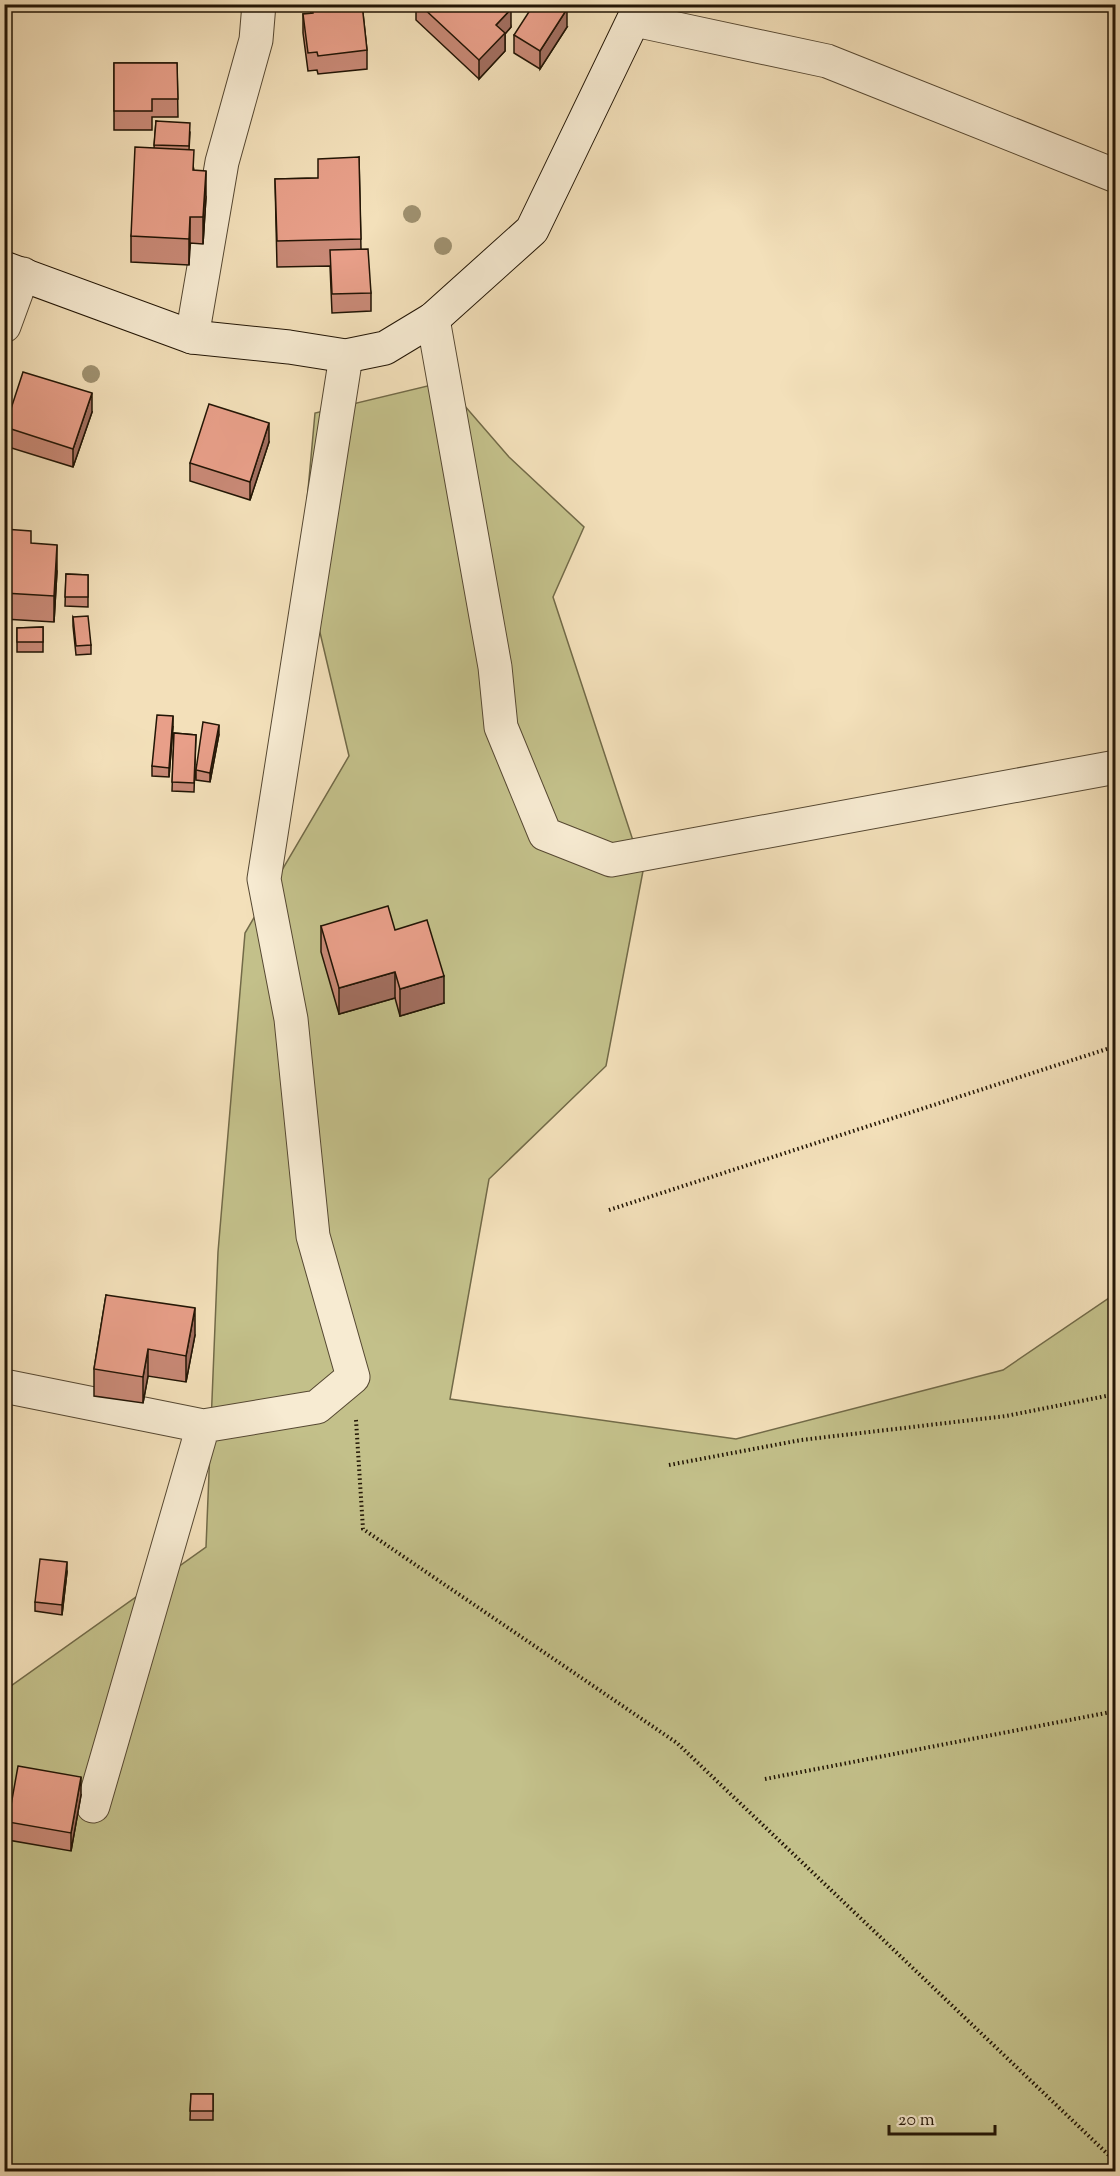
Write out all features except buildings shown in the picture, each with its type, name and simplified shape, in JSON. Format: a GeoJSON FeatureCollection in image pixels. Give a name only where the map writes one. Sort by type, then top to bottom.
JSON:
{"type":"FeatureCollection","features":[{"type":"Feature","properties":{"kind":"street"},"geometry":{"type":"LineString","coordinates":[[192,337],[222,162],[256,40],[259,4]]}},
{"type":"Feature","properties":{"kind":"street"},"geometry":{"type":"LineString","coordinates":[[4,326],[14,272],[192,337],[289,347],[346,356],[385,348],[433,319],[532,230],[638,12],[827,61],[1116,176]]}},
{"type":"Feature","properties":{"kind":"street"},"geometry":{"type":"LineString","coordinates":[[433,319],[495,667],[501,727],[546,834],[611,860],[1116,767]]}},
{"type":"Feature","properties":{"kind":"street"},"geometry":{"type":"LineString","coordinates":[[4,1386],[203,1426],[317,1407],[353,1377],[313,1236],[291,1019],[264,879],[346,356]]}},
{"type":"Feature","properties":{"kind":"street"},"geometry":{"type":"LineString","coordinates":[[93,1806],[203,1426]]}},
{"type":"Feature","properties":{"kind":"path"},"geometry":{"type":"LineString","coordinates":[[609,1210],[1116,1046]]}},
{"type":"Feature","properties":{"kind":"path"},"geometry":{"type":"LineString","coordinates":[[353,1377],[363,1529],[677,1743],[1116,2163]]}},
{"type":"Feature","properties":{"kind":"path"},"geometry":{"type":"LineString","coordinates":[[669,1465],[801,1440],[1006,1416],[1116,1394]]}},
{"type":"Feature","properties":{"kind":"path"},"geometry":{"type":"LineString","coordinates":[[765,1779],[1116,1711]]}},
{"type":"Feature","properties":{"kind":"shaded area"},"geometry":{"type":"Polygon","coordinates":[[[444,382],[509,457],[584,527],[553,597],[643,871],[606,1066],[489,1179],[450,1399],[736,1439],[1003,1370],[1115,1294],[1115,2171],[5,2171],[4,1691],[206,1547],[218,1252],[245,933],[349,756],[302,556],[315,413],[444,382]]]}}]}
